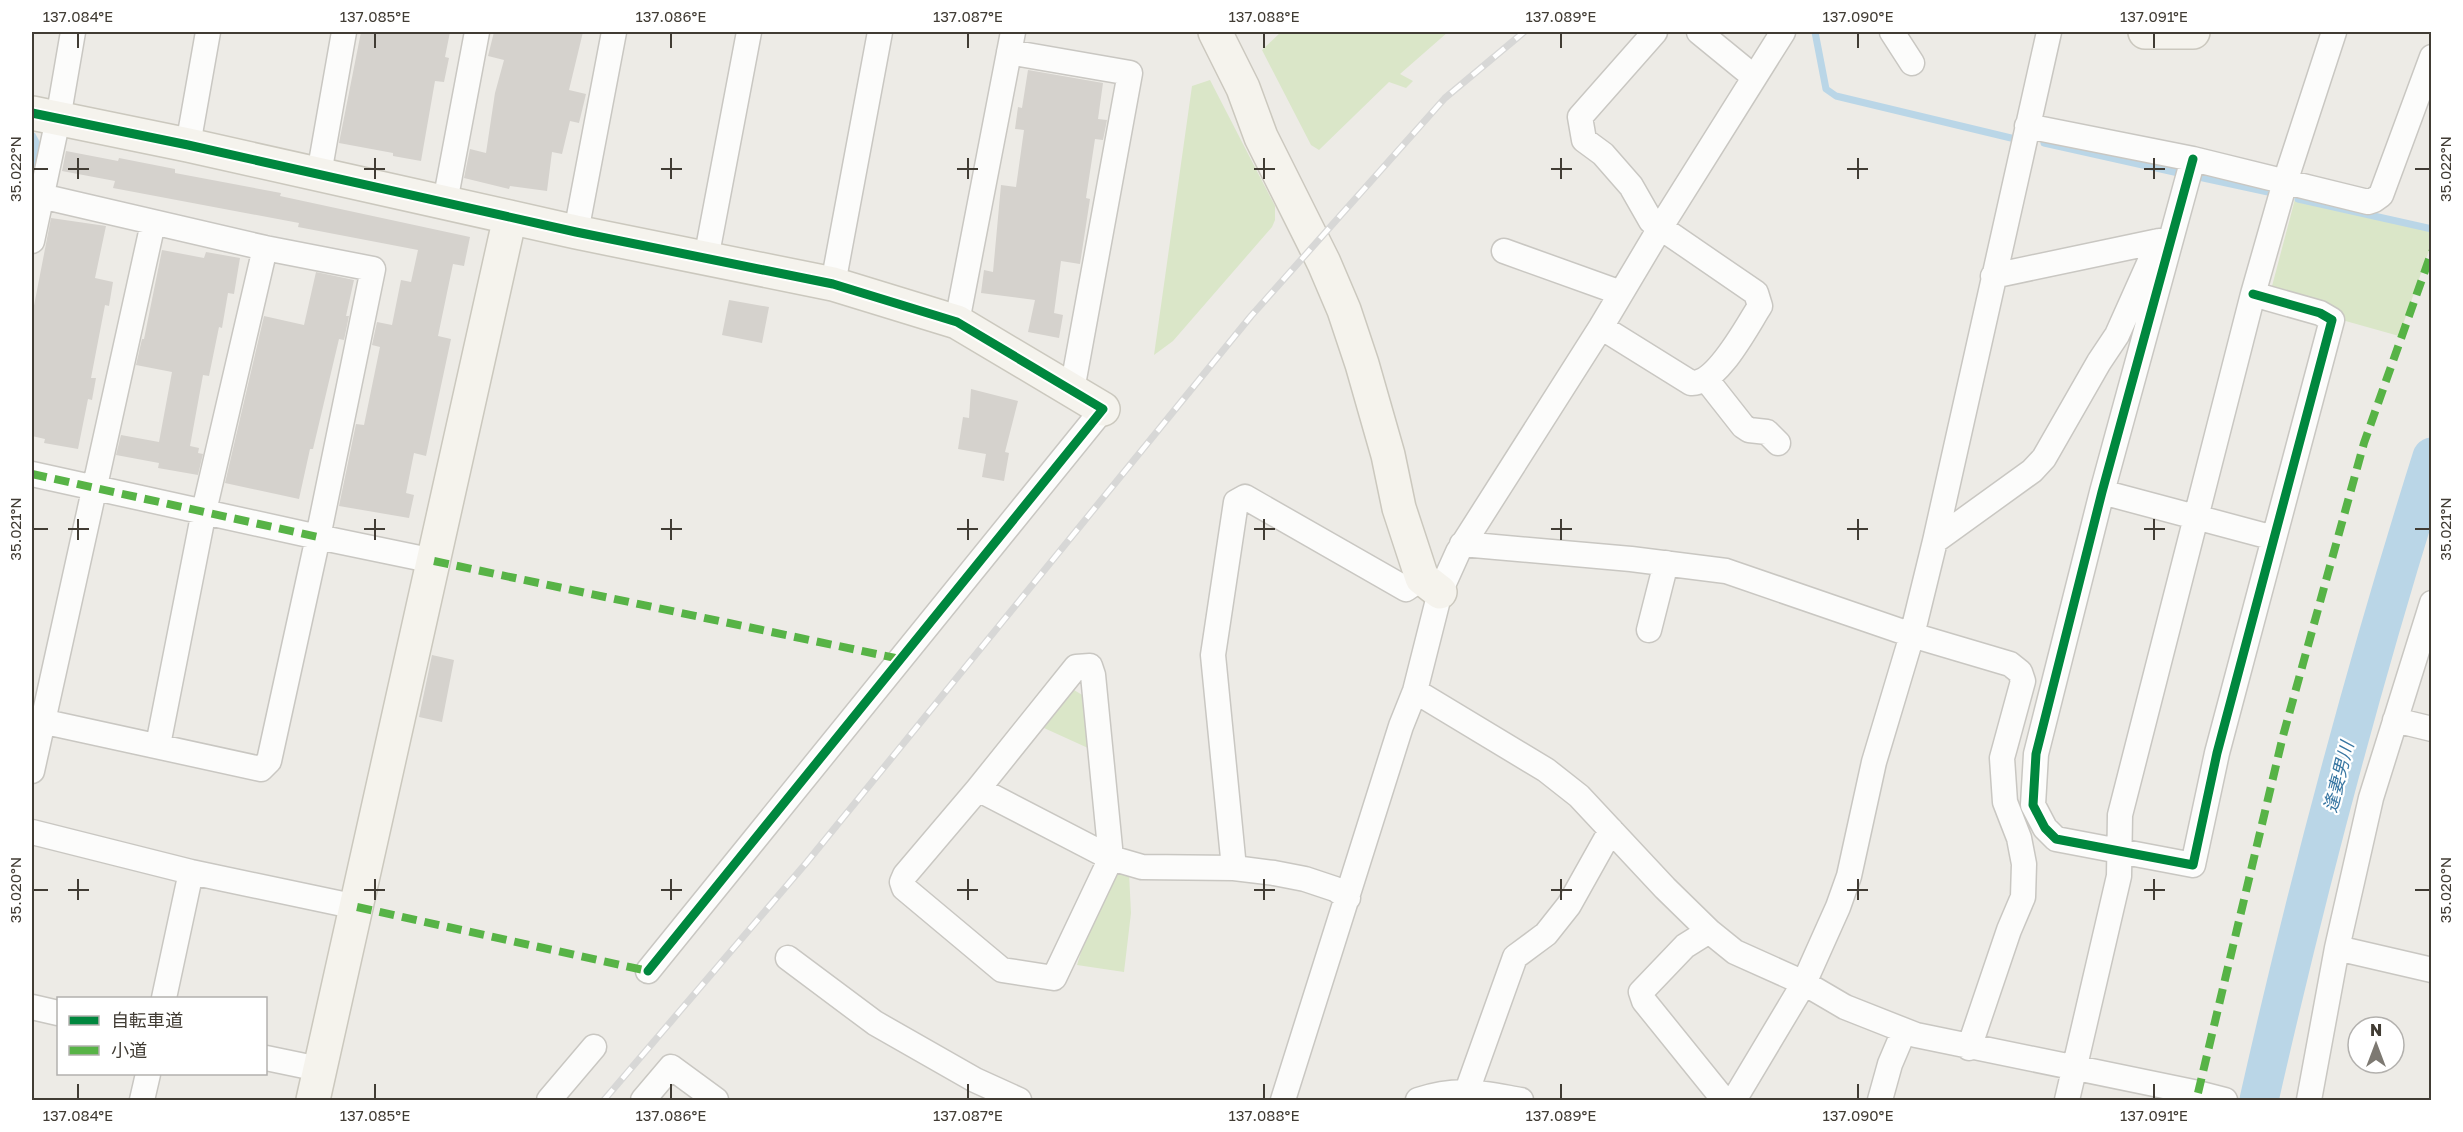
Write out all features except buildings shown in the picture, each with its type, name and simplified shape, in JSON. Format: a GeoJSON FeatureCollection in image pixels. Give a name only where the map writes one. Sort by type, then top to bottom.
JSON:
{"type":"FeatureCollection","features":[{"type":"Feature","properties":{"kind":"street"},"geometry":{"type":"LineString","coordinates":[[32,242],[41,196],[45,116],[73,32]]}},
{"type":"Feature","properties":{"kind":"street"},"geometry":{"type":"LineString","coordinates":[[188,145],[208,32]]}},
{"type":"Feature","properties":{"kind":"street"},"geometry":{"type":"LineString","coordinates":[[319,174],[344,32]]}},
{"type":"Feature","properties":{"kind":"street"},"geometry":{"type":"LineString","coordinates":[[445,202],[477,32]]}},
{"type":"Feature","properties":{"kind":"street"},"geometry":{"type":"LineString","coordinates":[[576,232],[615,32]]}},
{"type":"Feature","properties":{"kind":"street"},"geometry":{"type":"LineString","coordinates":[[706,259],[749,32]]}},
{"type":"Feature","properties":{"kind":"street"},"geometry":{"type":"LineString","coordinates":[[833,284],[880,32]]}},
{"type":"Feature","properties":{"kind":"street"},"geometry":{"type":"LineString","coordinates":[[1215,32],[1242,88],[1261,137],[1324,263],[1344,310],[1366,376],[1388,455],[1399,508],[1431,585]]}},
{"type":"Feature","properties":{"kind":"street"},"geometry":{"type":"LineString","coordinates":[[1601,327],[1691,383],[1697,384],[1722,364],[1760,306],[1756,293],[1651,221],[1631,186],[1603,154],[1584,140],[1580,117],[1655,32]]}},
{"type":"Feature","properties":{"kind":"street"},"geometry":{"type":"LineString","coordinates":[[1699,32],[1754,77]]}},
{"type":"Feature","properties":{"kind":"street"},"geometry":{"type":"LineString","coordinates":[[1283,1101],[1401,726],[1415,692],[1431,585],[1462,544],[1601,327],[1660,228],[1784,32]]}},
{"type":"Feature","properties":{"kind":"street"},"geometry":{"type":"LineString","coordinates":[[1892,32],[1912,63]]}},
{"type":"Feature","properties":{"kind":"street"},"geometry":{"type":"LineString","coordinates":[[1734,1101],[1804,983],[1838,907],[1849,876],[1874,762],[1912,635],[1935,542],[2049,32]]}},
{"type":"Feature","properties":{"kind":"street"},"geometry":{"type":"LineString","coordinates":[[2148,32],[2193,32]]}},
{"type":"Feature","properties":{"kind":"street"},"geometry":{"type":"LineString","coordinates":[[2067,1101],[2119,876],[2120,815],[2253,294],[2285,182],[2334,32]]}},
{"type":"Feature","properties":{"kind":"street"},"geometry":{"type":"LineString","coordinates":[[957,322],[1011,42],[1130,73],[1072,390]]}},
{"type":"Feature","properties":{"kind":"street"},"geometry":{"type":"LineString","coordinates":[[2027,126],[2193,159],[2368,202],[2380,195],[2432,57]]}},
{"type":"Feature","properties":{"kind":"street"},"geometry":{"type":"LineString","coordinates":[[45,116],[188,145],[576,232],[833,284],[957,322],[1102,410],[648,971]]}},
{"type":"Feature","properties":{"kind":"street"},"geometry":{"type":"LineString","coordinates":[[2193,159],[2165,241],[2036,754],[2033,805],[2045,828],[2056,838],[2193,865],[2217,753],[2332,320],[2320,313],[2253,294]]}},
{"type":"Feature","properties":{"kind":"street"},"geometry":{"type":"LineString","coordinates":[[37,721],[158,745],[261,769],[268,761],[318,537],[373,269],[265,248],[41,196]]}},
{"type":"Feature","properties":{"kind":"street"},"geometry":{"type":"LineString","coordinates":[[267,1059],[316,1085],[510,217]]}},
{"type":"Feature","properties":{"kind":"street"},"geometry":{"type":"LineString","coordinates":[[32,771],[37,721],[153,223]]}},
{"type":"Feature","properties":{"kind":"street"},"geometry":{"type":"LineString","coordinates":[[1994,276],[2165,241]]}},
{"type":"Feature","properties":{"kind":"street"},"geometry":{"type":"LineString","coordinates":[[1935,542],[2032,471],[2044,458],[2117,335],[2165,241]]}},
{"type":"Feature","properties":{"kind":"street"},"geometry":{"type":"LineString","coordinates":[[158,745],[204,511],[265,248]]}},
{"type":"Feature","properties":{"kind":"street"},"geometry":{"type":"LineString","coordinates":[[1504,251],[1621,293]]}},
{"type":"Feature","properties":{"kind":"street"},"geometry":{"type":"LineString","coordinates":[[1706,379],[1743,426],[1749,430],[1767,432],[1778,443]]}},
{"type":"Feature","properties":{"kind":"street"},"geometry":{"type":"LineString","coordinates":[[32,474],[434,561]]}},
{"type":"Feature","properties":{"kind":"street"},"geometry":{"type":"LineString","coordinates":[[2102,492],[2274,538]]}},
{"type":"Feature","properties":{"kind":"street"},"geometry":{"type":"LineString","coordinates":[[1234,868],[1214,655],[1236,502],[1245,497],[1406,589],[1431,585]]}},
{"type":"Feature","properties":{"kind":"street"},"geometry":{"type":"LineString","coordinates":[[1462,544],[1666,563],[1726,571],[1912,635],[2010,664],[2020,672],[2023,681],[2002,758],[2005,802],[2019,838],[2024,864],[2023,897],[2009,930],[1970,1048]]}},
{"type":"Feature","properties":{"kind":"street"},"geometry":{"type":"LineString","coordinates":[[1649,630],[1666,563]]}},
{"type":"Feature","properties":{"kind":"street"},"geometry":{"type":"LineString","coordinates":[[2310,1101],[2337,948],[2371,798],[2432,603]]}},
{"type":"Feature","properties":{"kind":"street"},"geometry":{"type":"LineString","coordinates":[[1090,666],[1093,675],[1111,858],[1054,978],[1002,970],[904,888],[902,882],[905,875],[1076,667],[1090,666]]}},
{"type":"Feature","properties":{"kind":"street"},"geometry":{"type":"LineString","coordinates":[[1415,692],[1546,770],[1579,796],[1665,888],[1709,931],[1735,952],[1804,983],[1845,1007],[1904,1031],[1970,1048],[2206,1097]]}},
{"type":"Feature","properties":{"kind":"street"},"geometry":{"type":"LineString","coordinates":[[2395,720],[2432,729]]}},
{"type":"Feature","properties":{"kind":"street"},"geometry":{"type":"LineString","coordinates":[[978,789],[1111,858],[1142,867],[1234,868],[1305,879],[1335,889],[1348,898]]}},
{"type":"Feature","properties":{"kind":"street"},"geometry":{"type":"LineString","coordinates":[[1467,1090],[1515,957],[1546,934],[1569,905],[1611,830]]}},
{"type":"Feature","properties":{"kind":"street"},"geometry":{"type":"LineString","coordinates":[[32,832],[191,872],[357,907]]}},
{"type":"Feature","properties":{"kind":"street"},"geometry":{"type":"LineString","coordinates":[[165,997],[191,872]]}},
{"type":"Feature","properties":{"kind":"street"},"geometry":{"type":"LineString","coordinates":[[1709,931],[1685,946],[1641,992],[1644,1001],[1724,1101]]}},
{"type":"Feature","properties":{"kind":"street"},"geometry":{"type":"LineString","coordinates":[[2337,948],[2432,970]]}},
{"type":"Feature","properties":{"kind":"street"},"geometry":{"type":"LineString","coordinates":[[788,958],[875,1023],[975,1080],[1019,1101]]}},
{"type":"Feature","properties":{"kind":"street"},"geometry":{"type":"LineString","coordinates":[[32,1007],[57,1013]]}},
{"type":"Feature","properties":{"kind":"street"},"geometry":{"type":"LineString","coordinates":[[1880,1101],[1890,1064],[1904,1031]]}},
{"type":"Feature","properties":{"kind":"street"},"geometry":{"type":"LineString","coordinates":[[549,1101],[594,1047]]}},
{"type":"Feature","properties":{"kind":"street"},"geometry":{"type":"LineString","coordinates":[[643,1101],[671,1067],[716,1101]]}},
{"type":"Feature","properties":{"kind":"street"},"geometry":{"type":"LineString","coordinates":[[142,1101],[148,1075]]}},
{"type":"Feature","properties":{"kind":"street"},"geometry":{"type":"LineString","coordinates":[[1418,1101],[1435,1095],[1467,1090],[1521,1101]]}},
{"type":"Feature","properties":{"kind":"green space"},"geometry":{"type":"Polygon","coordinates":[[[1281,32],[1448,32],[1400,74],[1413,81],[1406,88],[1389,82],[1319,150],[1311,145],[1262,50],[1281,32]]]}},
{"type":"Feature","properties":{"kind":"green space"},"geometry":{"type":"Polygon","coordinates":[[[1210,80],[1275,206],[1275,220],[1272,227],[1173,341],[1154,355],[1192,86],[1210,80]]]}},
{"type":"Feature","properties":{"kind":"green space"},"geometry":{"type":"Polygon","coordinates":[[[2295,199],[2431,232],[2431,245],[2399,336],[2278,302],[2271,290],[2295,199]]]}},
{"type":"Feature","properties":{"kind":"green space"},"geometry":{"type":"Polygon","coordinates":[[[1074,690],[1084,696],[1088,748],[1044,728],[1074,690]]]}},
{"type":"Feature","properties":{"kind":"green space"},"geometry":{"type":"Polygon","coordinates":[[[1129,873],[1131,913],[1124,972],[1077,965],[1086,936],[1111,876],[1129,873]]]}},
{"type":"Feature","properties":{"kind":"water"},"geometry":{"type":"Polygon","coordinates":[[[32,132],[35,133],[43,148],[32,198],[32,132]]]}},
{"type":"Feature","properties":{"kind":"waterway"},"geometry":{"type":"LineString","coordinates":[[1815,32],[1826,89],[1836,96],[2011,138]]}},
{"type":"Feature","properties":{"kind":"waterway"},"geometry":{"type":"LineString","coordinates":[[2044,143],[2183,174]]}},
{"type":"Feature","properties":{"kind":"waterway"},"geometry":{"type":"LineString","coordinates":[[2194,176],[2268,192]]}},
{"type":"Feature","properties":{"kind":"waterway"},"geometry":{"type":"LineString","coordinates":[[2298,199],[2432,229]]}},
{"type":"Feature","properties":{"kind":"waterway","name":"逢妻男川"},"geometry":{"type":"LineString","coordinates":[[2259,1100],[2297,938],[2339,777],[2432,457]]}},
{"type":"Feature","properties":{"kind":"railway"},"geometry":{"type":"LineString","coordinates":[[604,1100],[807,862],[1251,316],[1445,98],[1524,32]]}},
{"type":"Feature","properties":{"kind":"marked path"},"geometry":{"type":"LineString","coordinates":[[2198,1093],[2283,736],[2364,443],[2432,251]]}},
{"type":"Feature","properties":{"kind":"marked path"},"geometry":{"type":"LineString","coordinates":[[32,474],[318,537]]}},
{"type":"Feature","properties":{"kind":"marked path"},"geometry":{"type":"LineString","coordinates":[[434,561],[900,659]]}},
{"type":"Feature","properties":{"kind":"marked path"},"geometry":{"type":"LineString","coordinates":[[357,907],[648,971]]}},
{"type":"Feature","properties":{"kind":"cycle path"},"geometry":{"type":"LineString","coordinates":[[32,113],[188,145],[576,232],[833,284],[957,322],[1103,409],[648,971]]}},
{"type":"Feature","properties":{"kind":"cycle path"},"geometry":{"type":"LineString","coordinates":[[2193,159],[2102,492],[2036,754],[2033,805],[2045,828],[2056,839],[2193,865],[2217,753],[2332,320],[2320,313],[2253,294]]}}]}
